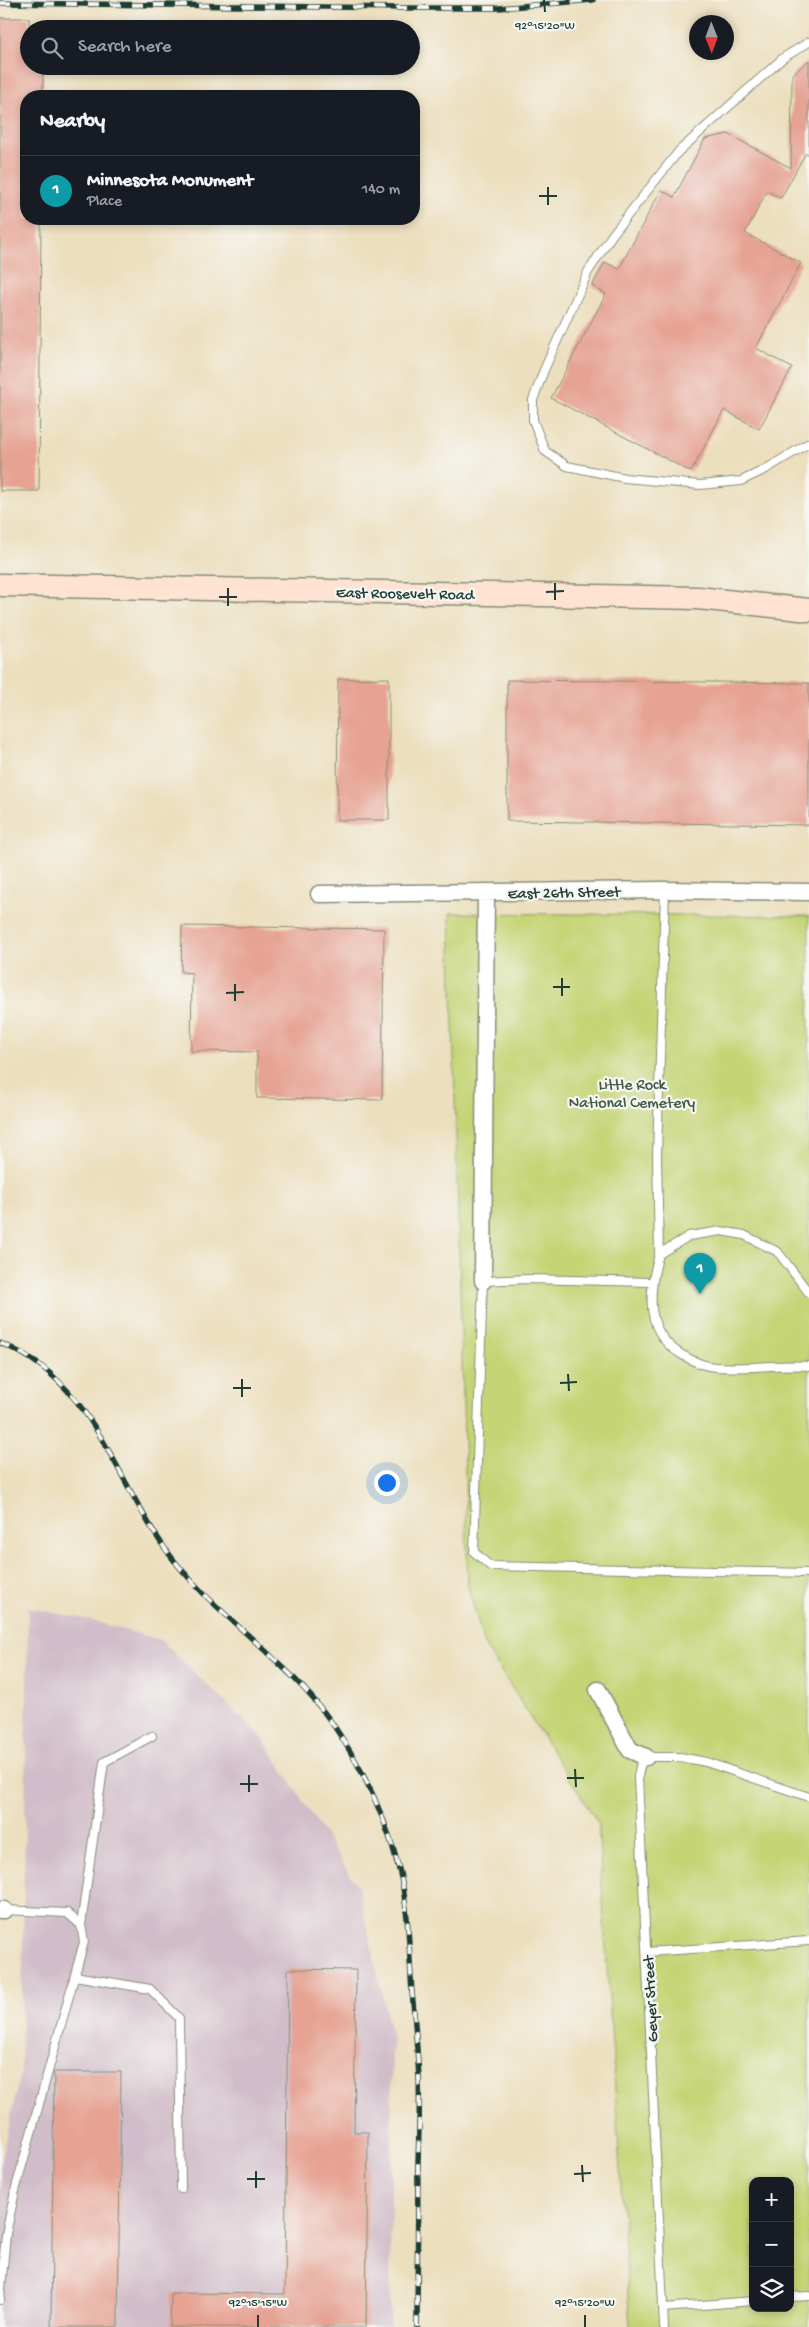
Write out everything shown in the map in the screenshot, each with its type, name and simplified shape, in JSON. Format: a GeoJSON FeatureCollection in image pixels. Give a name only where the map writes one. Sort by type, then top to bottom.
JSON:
{"type":"FeatureCollection","features":[{"type":"Feature","properties":{"kind":"main road","name":"East Roosevelt Road"},"geometry":{"type":"LineString","coordinates":[[0,585],[698,598],[809,610]]}},
{"type":"Feature","properties":{"kind":"street","name":"East 26th Street"},"geometry":{"type":"LineString","coordinates":[[319,894],[664,890],[809,892]]}},
{"type":"Feature","properties":{"kind":"street"},"geometry":{"type":"LineString","coordinates":[[482,1281],[486,892]]}},
{"type":"Feature","properties":{"kind":"street"},"geometry":{"type":"LineString","coordinates":[[598,1690],[625,1743],[630,1750],[646,1758]]}},
{"type":"Feature","properties":{"kind":"lane"},"geometry":{"type":"LineString","coordinates":[[809,42],[783,58],[679,151],[612,235],[588,272],[544,370],[534,400],[533,420],[545,451],[567,466],[625,478],[700,485],[741,481],[809,444]]}},
{"type":"Feature","properties":{"kind":"lane"},"geometry":{"type":"LineString","coordinates":[[664,890],[657,1156],[659,1254],[651,1282],[653,1314],[659,1334],[670,1348],[692,1361],[714,1367],[808,1364]]}},
{"type":"Feature","properties":{"kind":"lane"},"geometry":{"type":"LineString","coordinates":[[659,1254],[689,1236],[721,1230],[744,1235],[778,1252],[809,1293]]}},
{"type":"Feature","properties":{"kind":"lane"},"geometry":{"type":"LineString","coordinates":[[651,1282],[527,1279],[482,1281],[474,1552],[490,1566],[809,1573]]}},
{"type":"Feature","properties":{"kind":"lane"},"geometry":{"type":"LineString","coordinates":[[0,2300],[2,2258],[15,2191],[84,1942],[81,1925],[104,1762],[152,1736]]}},
{"type":"Feature","properties":{"kind":"lane"},"geometry":{"type":"LineString","coordinates":[[646,1758],[680,1757],[706,1762],[809,1797]]}},
{"type":"Feature","properties":{"kind":"lane","name":"Geyer Street"},"geometry":{"type":"LineString","coordinates":[[646,1758],[640,1766],[638,1777],[664,2327]]}},
{"type":"Feature","properties":{"kind":"lane"},"geometry":{"type":"LineString","coordinates":[[2,1910],[67,1913],[81,1925]]}},
{"type":"Feature","properties":{"kind":"lane"},"geometry":{"type":"LineString","coordinates":[[647,1952],[809,1942]]}},
{"type":"Feature","properties":{"kind":"lane"},"geometry":{"type":"LineString","coordinates":[[75,1976],[150,1990],[179,2018],[181,2190]]}},
{"type":"Feature","properties":{"kind":"lane"},"geometry":{"type":"LineString","coordinates":[[794,2297],[809,2296]]}},
{"type":"Feature","properties":{"kind":"lane"},"geometry":{"type":"LineString","coordinates":[[663,2308],[749,2300]]}},
{"type":"Feature","properties":{"kind":"shaded area"},"geometry":{"type":"Polygon","coordinates":[[[28,1608],[86,1619],[160,1640],[262,1737],[358,1887],[392,2038],[390,2327],[0,2327],[0,2163],[21,2071],[28,1608]]]}},
{"type":"Feature","properties":{"kind":"green space","name":"Little Rock National Cemetery"},"geometry":{"type":"Polygon","coordinates":[[[450,913],[809,916],[809,2327],[630,2327],[598,1823],[485,1646],[468,1587],[450,913]]]}},
{"type":"Feature","properties":{"kind":"building"},"geometry":{"type":"Polygon","coordinates":[[[0,18],[29,18],[29,20],[20,20],[20,75],[43,75],[43,90],[20,90],[20,225],[41,225],[39,491],[0,491],[0,18]]]}},
{"type":"Feature","properties":{"kind":"building"},"geometry":{"type":"Polygon","coordinates":[[[809,60],[809,154],[805,154],[781,198],[767,191],[745,233],[801,263],[756,348],[792,368],[759,429],[724,410],[691,472],[551,398],[606,294],[592,286],[605,262],[619,269],[661,190],[674,197],[705,139],[728,134],[791,168],[792,75],[809,60]]]}},
{"type":"Feature","properties":{"kind":"building"},"geometry":{"type":"Polygon","coordinates":[[[389,678],[389,820],[337,820],[338,679],[389,678]]]}},
{"type":"Feature","properties":{"kind":"building"},"geometry":{"type":"Polygon","coordinates":[[[507,680],[809,683],[809,825],[507,821],[507,680]]]}},
{"type":"Feature","properties":{"kind":"building"},"geometry":{"type":"Polygon","coordinates":[[[182,926],[384,929],[382,1100],[257,1098],[257,1052],[191,1051],[192,973],[181,972],[182,926]]]}},
{"type":"Feature","properties":{"kind":"building"},"geometry":{"type":"Polygon","coordinates":[[[288,1969],[356,1970],[354,2132],[368,2132],[366,2327],[170,2327],[171,2293],[285,2294],[288,1969]]]}},
{"type":"Feature","properties":{"kind":"building"},"geometry":{"type":"Polygon","coordinates":[[[54,2072],[121,2072],[118,2327],[51,2327],[54,2072]]]}},
{"type":"Feature","properties":{"kind":"railway"},"geometry":{"type":"LineString","coordinates":[[0,3],[499,8],[593,0]]}},
{"type":"Feature","properties":{"kind":"railway"},"geometry":{"type":"LineString","coordinates":[[0,1343],[31,1359],[57,1380],[79,1404],[164,1547],[203,1593],[293,1677],[313,1699],[343,1740],[373,1795],[395,1853],[405,1902],[408,1932],[419,2088],[417,2327]]}},
{"type":"Feature","properties":{"kind":"place","name":"Minnesota Monument"},"geometry":{"type":"Point","coordinates":[700,1294]}}]}
